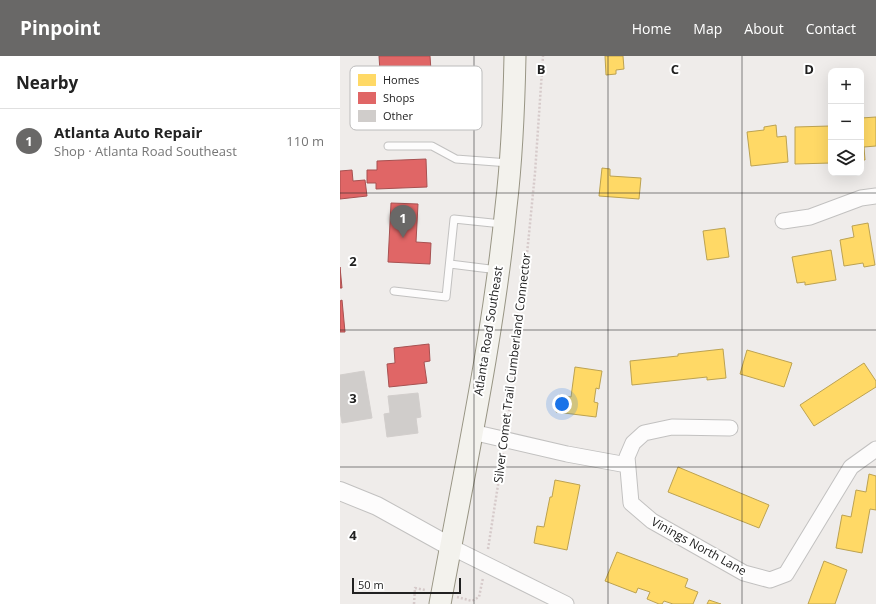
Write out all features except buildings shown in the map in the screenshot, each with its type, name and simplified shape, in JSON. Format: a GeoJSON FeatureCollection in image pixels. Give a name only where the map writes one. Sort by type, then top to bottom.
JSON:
{"type":"FeatureCollection","features":[{"type":"Feature","properties":{"kind":"main road","name":"Atlanta Road Southeast"},"geometry":{"type":"LineString","coordinates":[[441,599],[495,299],[510,164],[515,56]]}},
{"type":"Feature","properties":{"kind":"street"},"geometry":{"type":"LineString","coordinates":[[783,221],[810,217],[861,198],[876,196]]}},
{"type":"Feature","properties":{"kind":"street","name":"Vinings North Lane"},"geometry":{"type":"LineString","coordinates":[[730,428],[672,427],[644,433],[633,443],[627,457],[631,503],[652,521],[744,573],[770,580],[786,574],[851,467],[876,449]]}},
{"type":"Feature","properties":{"kind":"street"},"geometry":{"type":"LineString","coordinates":[[472,432],[627,466]]}},
{"type":"Feature","properties":{"kind":"street"},"geometry":{"type":"LineString","coordinates":[[340,491],[377,506],[451,547],[566,604]]}},
{"type":"Feature","properties":{"kind":"lane"},"geometry":{"type":"LineString","coordinates":[[388,146],[432,146],[456,159],[510,164]]}},
{"type":"Feature","properties":{"kind":"lane"},"geometry":{"type":"LineString","coordinates":[[394,292],[446,297],[454,219],[504,224]]}},
{"type":"Feature","properties":{"kind":"lane"},"geometry":{"type":"LineString","coordinates":[[450,264],[498,270]]}},
{"type":"Feature","properties":{"kind":"path","name":"Silver Comet Trail Cumberland Connector"},"geometry":{"type":"LineString","coordinates":[[414,604],[415,588],[441,599],[472,601],[479,597],[486,564],[519,335],[535,165],[543,56]]}},
{"type":"Feature","properties":{"kind":"place","name":"Atlanta Auto Repair"},"geometry":{"type":"Point","coordinates":[403,238]}}]}
